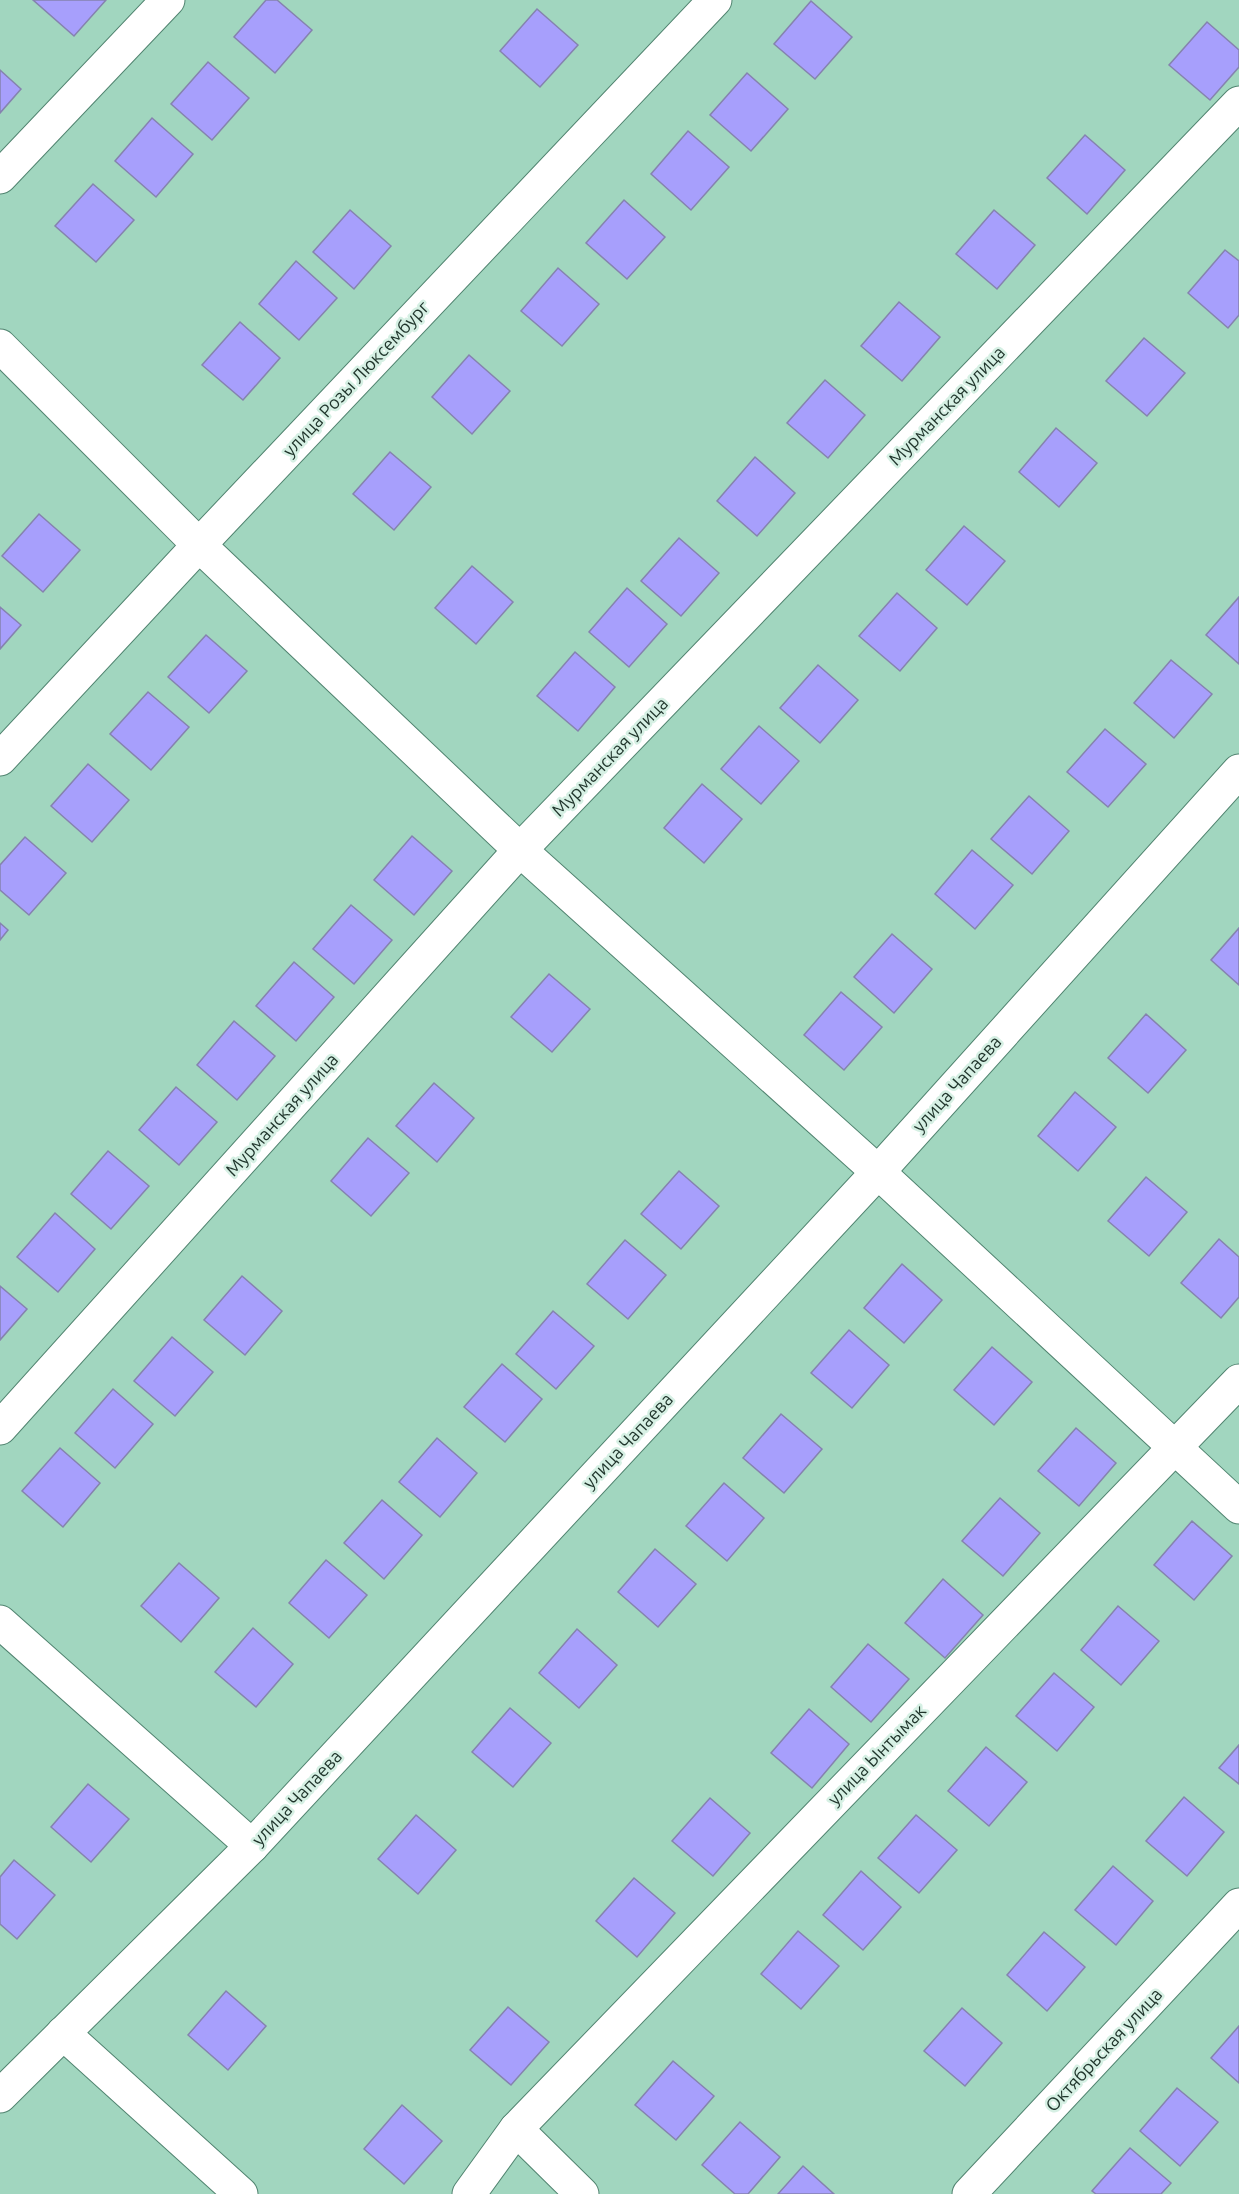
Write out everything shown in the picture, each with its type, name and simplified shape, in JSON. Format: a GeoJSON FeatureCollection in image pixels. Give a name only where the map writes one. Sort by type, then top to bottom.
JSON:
{"type":"FeatureCollection","features":[{"type":"Feature","properties":{"kind":"street"},"geometry":{"type":"LineString","coordinates":[[0,177],[168,0]]}},
{"type":"Feature","properties":{"kind":"street","name":"улица Розы Люксембург"},"geometry":{"type":"LineString","coordinates":[[0,759],[199,544],[715,0]]}},
{"type":"Feature","properties":{"kind":"street","name":"Мурманская улица"},"geometry":{"type":"LineString","coordinates":[[0,1428],[520,850],[1239,103]]}},
{"type":"Feature","properties":{"kind":"street"},"geometry":{"type":"LineString","coordinates":[[0,346],[199,544],[520,850],[878,1172],[1239,1507]]}},
{"type":"Feature","properties":{"kind":"street","name":"улица Чапаева"},"geometry":{"type":"LineString","coordinates":[[0,2096],[252,1846],[878,1172],[1239,771]]}},
{"type":"Feature","properties":{"kind":"street","name":"улица Ынтымак"},"geometry":{"type":"LineString","coordinates":[[469,2194],[516,2129],[1239,1381]]}},
{"type":"Feature","properties":{"kind":"street"},"geometry":{"type":"LineString","coordinates":[[0,1622],[252,1846]]}},
{"type":"Feature","properties":{"kind":"street","name":"Октябрьская улица"},"geometry":{"type":"LineString","coordinates":[[969,2194],[1239,1905]]}},
{"type":"Feature","properties":{"kind":"street"},"geometry":{"type":"LineString","coordinates":[[63,2033],[241,2194]]}},
{"type":"Feature","properties":{"kind":"street"},"geometry":{"type":"LineString","coordinates":[[516,2129],[582,2194]]}},
{"type":"Feature","properties":{"kind":"building"},"geometry":{"type":"Polygon","coordinates":[[[33,0],[106,0],[74,36],[33,0]]]}},
{"type":"Feature","properties":{"kind":"building"},"geometry":{"type":"Polygon","coordinates":[[[266,0],[277,0],[312,30],[275,73],[234,37],[266,0]]]}},
{"type":"Feature","properties":{"kind":"building"},"geometry":{"type":"Polygon","coordinates":[[[811,1],[852,37],[815,79],[774,44],[811,1]]]}},
{"type":"Feature","properties":{"kind":"building"},"geometry":{"type":"Polygon","coordinates":[[[537,9],[578,45],[540,87],[500,51],[537,9]]]}},
{"type":"Feature","properties":{"kind":"building"},"geometry":{"type":"Polygon","coordinates":[[[1207,22],[1239,50],[1239,67],[1210,100],[1169,65],[1207,22]]]}},
{"type":"Feature","properties":{"kind":"building"},"geometry":{"type":"Polygon","coordinates":[[[208,62],[249,98],[212,140],[171,104],[208,62]]]}},
{"type":"Feature","properties":{"kind":"building"},"geometry":{"type":"Polygon","coordinates":[[[0,70],[21,89],[0,113],[0,70]]]}},
{"type":"Feature","properties":{"kind":"building"},"geometry":{"type":"Polygon","coordinates":[[[747,73],[788,109],[751,151],[710,115],[747,73]]]}},
{"type":"Feature","properties":{"kind":"building"},"geometry":{"type":"Polygon","coordinates":[[[152,118],[193,154],[156,197],[115,161],[152,118]]]}},
{"type":"Feature","properties":{"kind":"building"},"geometry":{"type":"Polygon","coordinates":[[[688,131],[729,167],[691,210],[651,174],[688,131]]]}},
{"type":"Feature","properties":{"kind":"building"},"geometry":{"type":"Polygon","coordinates":[[[1085,135],[1125,170],[1087,214],[1047,178],[1085,135]]]}},
{"type":"Feature","properties":{"kind":"building"},"geometry":{"type":"Polygon","coordinates":[[[93,184],[134,220],[96,262],[55,226],[93,184]]]}},
{"type":"Feature","properties":{"kind":"building"},"geometry":{"type":"Polygon","coordinates":[[[624,200],[665,237],[627,279],[586,243],[624,200]]]}},
{"type":"Feature","properties":{"kind":"building"},"geometry":{"type":"Polygon","coordinates":[[[350,210],[391,246],[354,289],[313,252],[350,210]]]}},
{"type":"Feature","properties":{"kind":"building"},"geometry":{"type":"Polygon","coordinates":[[[994,210],[1035,245],[997,289],[956,254],[994,210]]]}},
{"type":"Feature","properties":{"kind":"building"},"geometry":{"type":"Polygon","coordinates":[[[1225,250],[1239,261],[1239,315],[1228,328],[1188,293],[1225,250]]]}},
{"type":"Feature","properties":{"kind":"building"},"geometry":{"type":"Polygon","coordinates":[[[296,261],[337,298],[299,340],[259,304],[296,261]]]}},
{"type":"Feature","properties":{"kind":"building"},"geometry":{"type":"Polygon","coordinates":[[[558,268],[599,304],[562,346],[521,311],[558,268]]]}},
{"type":"Feature","properties":{"kind":"building"},"geometry":{"type":"Polygon","coordinates":[[[899,302],[940,337],[902,381],[861,346],[899,302]]]}},
{"type":"Feature","properties":{"kind":"building"},"geometry":{"type":"Polygon","coordinates":[[[240,322],[280,358],[243,400],[202,365],[240,322]]]}},
{"type":"Feature","properties":{"kind":"building"},"geometry":{"type":"Polygon","coordinates":[[[1144,338],[1185,373],[1147,416],[1106,381],[1144,338]]]}},
{"type":"Feature","properties":{"kind":"building"},"geometry":{"type":"Polygon","coordinates":[[[469,355],[510,391],[472,434],[432,397],[469,355]]]}},
{"type":"Feature","properties":{"kind":"building"},"geometry":{"type":"Polygon","coordinates":[[[825,380],[865,415],[828,458],[787,423],[825,380]]]}},
{"type":"Feature","properties":{"kind":"building"},"geometry":{"type":"Polygon","coordinates":[[[1056,428],[1097,463],[1059,507],[1019,472],[1056,428]]]}},
{"type":"Feature","properties":{"kind":"building"},"geometry":{"type":"Polygon","coordinates":[[[390,452],[431,487],[394,530],[353,494],[390,452]]]}},
{"type":"Feature","properties":{"kind":"building"},"geometry":{"type":"Polygon","coordinates":[[[755,457],[795,493],[757,536],[717,501],[755,457]]]}},
{"type":"Feature","properties":{"kind":"building"},"geometry":{"type":"Polygon","coordinates":[[[39,514],[80,550],[43,592],[2,556],[39,514]]]}},
{"type":"Feature","properties":{"kind":"building"},"geometry":{"type":"Polygon","coordinates":[[[964,526],[1005,561],[967,605],[926,570],[964,526]]]}},
{"type":"Feature","properties":{"kind":"building"},"geometry":{"type":"Polygon","coordinates":[[[679,538],[719,573],[681,616],[641,581],[679,538]]]}},
{"type":"Feature","properties":{"kind":"building"},"geometry":{"type":"Polygon","coordinates":[[[472,566],[513,602],[476,644],[435,608],[472,566]]]}},
{"type":"Feature","properties":{"kind":"building"},"geometry":{"type":"Polygon","coordinates":[[[627,588],[667,624],[629,667],[589,632],[627,588]]]}},
{"type":"Feature","properties":{"kind":"building"},"geometry":{"type":"Polygon","coordinates":[[[897,593],[937,628],[900,671],[859,636],[897,593]]]}},
{"type":"Feature","properties":{"kind":"building"},"geometry":{"type":"Polygon","coordinates":[[[1239,597],[1239,664],[1206,635],[1239,597]]]}},
{"type":"Feature","properties":{"kind":"building"},"geometry":{"type":"Polygon","coordinates":[[[0,607],[21,625],[0,649],[0,607]]]}},
{"type":"Feature","properties":{"kind":"building"},"geometry":{"type":"Polygon","coordinates":[[[206,635],[247,671],[209,713],[168,677],[206,635]]]}},
{"type":"Feature","properties":{"kind":"building"},"geometry":{"type":"Polygon","coordinates":[[[575,652],[615,687],[578,731],[537,696],[575,652]]]}},
{"type":"Feature","properties":{"kind":"building"},"geometry":{"type":"Polygon","coordinates":[[[1171,660],[1212,694],[1174,738],[1134,703],[1171,660]]]}},
{"type":"Feature","properties":{"kind":"building"},"geometry":{"type":"Polygon","coordinates":[[[818,665],[858,700],[820,743],[780,708],[818,665]]]}},
{"type":"Feature","properties":{"kind":"building"},"geometry":{"type":"Polygon","coordinates":[[[148,692],[189,727],[151,770],[110,734],[148,692]]]}},
{"type":"Feature","properties":{"kind":"building"},"geometry":{"type":"Polygon","coordinates":[[[759,726],[799,761],[761,804],[721,769],[759,726]]]}},
{"type":"Feature","properties":{"kind":"building"},"geometry":{"type":"Polygon","coordinates":[[[1105,729],[1146,764],[1108,807],[1067,772],[1105,729]]]}},
{"type":"Feature","properties":{"kind":"building"},"geometry":{"type":"Polygon","coordinates":[[[88,764],[129,800],[92,842],[51,806],[88,764]]]}},
{"type":"Feature","properties":{"kind":"building"},"geometry":{"type":"Polygon","coordinates":[[[702,784],[742,819],[704,863],[664,828],[702,784]]]}},
{"type":"Feature","properties":{"kind":"building"},"geometry":{"type":"Polygon","coordinates":[[[1029,796],[1069,831],[1032,874],[991,839],[1029,796]]]}},
{"type":"Feature","properties":{"kind":"building"},"geometry":{"type":"Polygon","coordinates":[[[412,836],[452,871],[414,915],[374,880],[412,836]]]}},
{"type":"Feature","properties":{"kind":"building"},"geometry":{"type":"Polygon","coordinates":[[[25,837],[66,873],[29,915],[0,890],[0,865],[25,837]]]}},
{"type":"Feature","properties":{"kind":"building"},"geometry":{"type":"Polygon","coordinates":[[[972,850],[1013,885],[975,929],[935,894],[972,850]]]}},
{"type":"Feature","properties":{"kind":"building"},"geometry":{"type":"Polygon","coordinates":[[[351,905],[392,940],[354,984],[313,949],[351,905]]]}},
{"type":"Feature","properties":{"kind":"building"},"geometry":{"type":"Polygon","coordinates":[[[0,923],[8,930],[0,940],[0,923]]]}},
{"type":"Feature","properties":{"kind":"building"},"geometry":{"type":"Polygon","coordinates":[[[1239,928],[1239,985],[1211,960],[1239,928]]]}},
{"type":"Feature","properties":{"kind":"building"},"geometry":{"type":"Polygon","coordinates":[[[892,934],[932,969],[894,1013],[854,977],[892,934]]]}},
{"type":"Feature","properties":{"kind":"building"},"geometry":{"type":"Polygon","coordinates":[[[294,962],[334,997],[296,1041],[256,1006],[294,962]]]}},
{"type":"Feature","properties":{"kind":"building"},"geometry":{"type":"Polygon","coordinates":[[[549,974],[590,1009],[552,1052],[511,1017],[549,974]]]}},
{"type":"Feature","properties":{"kind":"building"},"geometry":{"type":"Polygon","coordinates":[[[841,992],[882,1027],[844,1070],[804,1035],[841,992]]]}},
{"type":"Feature","properties":{"kind":"building"},"geometry":{"type":"Polygon","coordinates":[[[1146,1014],[1186,1050],[1148,1093],[1108,1058],[1146,1014]]]}},
{"type":"Feature","properties":{"kind":"building"},"geometry":{"type":"Polygon","coordinates":[[[234,1021],[275,1056],[237,1100],[197,1065],[234,1021]]]}},
{"type":"Feature","properties":{"kind":"building"},"geometry":{"type":"Polygon","coordinates":[[[434,1083],[474,1118],[437,1162],[396,1126],[434,1083]]]}},
{"type":"Feature","properties":{"kind":"building"},"geometry":{"type":"Polygon","coordinates":[[[176,1087],[217,1122],[179,1165],[139,1130],[176,1087]]]}},
{"type":"Feature","properties":{"kind":"building"},"geometry":{"type":"Polygon","coordinates":[[[1075,1092],[1116,1127],[1078,1171],[1038,1136],[1075,1092]]]}},
{"type":"Feature","properties":{"kind":"building"},"geometry":{"type":"Polygon","coordinates":[[[368,1138],[409,1173],[371,1216],[331,1181],[368,1138]]]}},
{"type":"Feature","properties":{"kind":"building"},"geometry":{"type":"Polygon","coordinates":[[[108,1151],[149,1186],[111,1229],[71,1194],[108,1151]]]}},
{"type":"Feature","properties":{"kind":"building"},"geometry":{"type":"Polygon","coordinates":[[[679,1171],[719,1206],[681,1249],[641,1214],[679,1171]]]}},
{"type":"Feature","properties":{"kind":"building"},"geometry":{"type":"Polygon","coordinates":[[[1146,1177],[1187,1212],[1149,1256],[1108,1221],[1146,1177]]]}},
{"type":"Feature","properties":{"kind":"building"},"geometry":{"type":"Polygon","coordinates":[[[55,1213],[95,1249],[58,1292],[17,1257],[55,1213]]]}},
{"type":"Feature","properties":{"kind":"building"},"geometry":{"type":"Polygon","coordinates":[[[1219,1239],[1239,1257],[1239,1297],[1221,1318],[1181,1283],[1219,1239]]]}},
{"type":"Feature","properties":{"kind":"building"},"geometry":{"type":"Polygon","coordinates":[[[625,1240],[666,1275],[628,1319],[587,1284],[625,1240]]]}},
{"type":"Feature","properties":{"kind":"building"},"geometry":{"type":"Polygon","coordinates":[[[902,1264],[942,1300],[904,1343],[864,1308],[902,1264]]]}},
{"type":"Feature","properties":{"kind":"building"},"geometry":{"type":"Polygon","coordinates":[[[242,1276],[282,1311],[245,1355],[204,1320],[242,1276]]]}},
{"type":"Feature","properties":{"kind":"building"},"geometry":{"type":"Polygon","coordinates":[[[0,1286],[27,1309],[0,1340],[0,1286]]]}},
{"type":"Feature","properties":{"kind":"building"},"geometry":{"type":"Polygon","coordinates":[[[553,1311],[594,1346],[556,1389],[516,1354],[553,1311]]]}},
{"type":"Feature","properties":{"kind":"building"},"geometry":{"type":"Polygon","coordinates":[[[849,1330],[889,1365],[852,1408],[811,1373],[849,1330]]]}},
{"type":"Feature","properties":{"kind":"building"},"geometry":{"type":"Polygon","coordinates":[[[172,1337],[213,1372],[175,1416],[134,1381],[172,1337]]]}},
{"type":"Feature","properties":{"kind":"building"},"geometry":{"type":"Polygon","coordinates":[[[992,1347],[1032,1382],[994,1425],[954,1390],[992,1347]]]}},
{"type":"Feature","properties":{"kind":"building"},"geometry":{"type":"Polygon","coordinates":[[[502,1364],[542,1399],[505,1442],[464,1407],[502,1364]]]}},
{"type":"Feature","properties":{"kind":"building"},"geometry":{"type":"Polygon","coordinates":[[[113,1389],[153,1424],[115,1468],[75,1433],[113,1389]]]}},
{"type":"Feature","properties":{"kind":"building"},"geometry":{"type":"Polygon","coordinates":[[[781,1414],[822,1449],[784,1493],[743,1458],[781,1414]]]}},
{"type":"Feature","properties":{"kind":"building"},"geometry":{"type":"Polygon","coordinates":[[[1076,1428],[1116,1463],[1079,1506],[1038,1471],[1076,1428]]]}},
{"type":"Feature","properties":{"kind":"building"},"geometry":{"type":"Polygon","coordinates":[[[437,1438],[477,1473],[440,1517],[399,1482],[437,1438]]]}},
{"type":"Feature","properties":{"kind":"building"},"geometry":{"type":"Polygon","coordinates":[[[60,1448],[100,1483],[63,1527],[22,1491],[60,1448]]]}},
{"type":"Feature","properties":{"kind":"building"},"geometry":{"type":"Polygon","coordinates":[[[724,1483],[764,1518],[727,1561],[686,1526],[724,1483]]]}},
{"type":"Feature","properties":{"kind":"building"},"geometry":{"type":"Polygon","coordinates":[[[1000,1498],[1040,1533],[1003,1576],[962,1541],[1000,1498]]]}},
{"type":"Feature","properties":{"kind":"building"},"geometry":{"type":"Polygon","coordinates":[[[382,1500],[422,1535],[384,1579],[344,1543],[382,1500]]]}},
{"type":"Feature","properties":{"kind":"building"},"geometry":{"type":"Polygon","coordinates":[[[1192,1521],[1232,1556],[1194,1600],[1154,1565],[1192,1521]]]}},
{"type":"Feature","properties":{"kind":"building"},"geometry":{"type":"Polygon","coordinates":[[[655,1549],[696,1584],[658,1627],[618,1592],[655,1549]]]}},
{"type":"Feature","properties":{"kind":"building"},"geometry":{"type":"Polygon","coordinates":[[[326,1560],[367,1595],[329,1638],[289,1603],[326,1560]]]}},
{"type":"Feature","properties":{"kind":"building"},"geometry":{"type":"Polygon","coordinates":[[[179,1563],[219,1598],[181,1642],[141,1606],[179,1563]]]}},
{"type":"Feature","properties":{"kind":"building"},"geometry":{"type":"Polygon","coordinates":[[[943,1579],[983,1615],[945,1658],[905,1623],[943,1579]]]}},
{"type":"Feature","properties":{"kind":"building"},"geometry":{"type":"Polygon","coordinates":[[[1118,1606],[1159,1641],[1121,1685],[1081,1650],[1118,1606]]]}},
{"type":"Feature","properties":{"kind":"building"},"geometry":{"type":"Polygon","coordinates":[[[253,1628],[293,1664],[256,1707],[215,1672],[253,1628]]]}},
{"type":"Feature","properties":{"kind":"building"},"geometry":{"type":"Polygon","coordinates":[[[577,1629],[617,1665],[579,1708],[539,1673],[577,1629]]]}},
{"type":"Feature","properties":{"kind":"building"},"geometry":{"type":"Polygon","coordinates":[[[868,1644],[909,1679],[871,1722],[831,1687],[868,1644]]]}},
{"type":"Feature","properties":{"kind":"building"},"geometry":{"type":"Polygon","coordinates":[[[1054,1673],[1094,1707],[1057,1751],[1016,1716],[1054,1673]]]}},
{"type":"Feature","properties":{"kind":"building"},"geometry":{"type":"Polygon","coordinates":[[[510,1708],[551,1743],[513,1787],[472,1752],[510,1708]]]}},
{"type":"Feature","properties":{"kind":"building"},"geometry":{"type":"Polygon","coordinates":[[[809,1709],[849,1744],[812,1788],[771,1753],[809,1709]]]}},
{"type":"Feature","properties":{"kind":"building"},"geometry":{"type":"Polygon","coordinates":[[[1239,1745],[1239,1784],[1219,1768],[1239,1745]]]}},
{"type":"Feature","properties":{"kind":"building"},"geometry":{"type":"Polygon","coordinates":[[[986,1747],[1027,1782],[989,1826],[948,1791],[986,1747]]]}},
{"type":"Feature","properties":{"kind":"building"},"geometry":{"type":"Polygon","coordinates":[[[88,1784],[129,1819],[91,1862],[51,1827],[88,1784]]]}},
{"type":"Feature","properties":{"kind":"building"},"geometry":{"type":"Polygon","coordinates":[[[1184,1797],[1224,1832],[1187,1876],[1146,1841],[1184,1797]]]}},
{"type":"Feature","properties":{"kind":"building"},"geometry":{"type":"Polygon","coordinates":[[[710,1798],[750,1833],[713,1876],[672,1841],[710,1798]]]}},
{"type":"Feature","properties":{"kind":"building"},"geometry":{"type":"Polygon","coordinates":[[[416,1815],[456,1850],[418,1894],[378,1859],[416,1815]]]}},
{"type":"Feature","properties":{"kind":"building"},"geometry":{"type":"Polygon","coordinates":[[[916,1815],[957,1850],[919,1893],[878,1858],[916,1815]]]}},
{"type":"Feature","properties":{"kind":"building"},"geometry":{"type":"Polygon","coordinates":[[[14,1860],[55,1895],[17,1939],[0,1924],[0,1877],[14,1860]]]}},
{"type":"Feature","properties":{"kind":"building"},"geometry":{"type":"Polygon","coordinates":[[[1113,1866],[1153,1901],[1116,1945],[1075,1910],[1113,1866]]]}},
{"type":"Feature","properties":{"kind":"building"},"geometry":{"type":"Polygon","coordinates":[[[861,1871],[901,1907],[863,1950],[823,1915],[861,1871]]]}},
{"type":"Feature","properties":{"kind":"building"},"geometry":{"type":"Polygon","coordinates":[[[634,1878],[675,1913],[637,1957],[596,1921],[634,1878]]]}},
{"type":"Feature","properties":{"kind":"building"},"geometry":{"type":"Polygon","coordinates":[[[798,1931],[839,1966],[801,2009],[761,1974],[798,1931]]]}},
{"type":"Feature","properties":{"kind":"building"},"geometry":{"type":"Polygon","coordinates":[[[1044,1932],[1085,1967],[1047,2011],[1007,1975],[1044,1932]]]}},
{"type":"Feature","properties":{"kind":"building"},"geometry":{"type":"Polygon","coordinates":[[[226,1991],[266,2026],[228,2070],[188,2035],[226,1991]]]}},
{"type":"Feature","properties":{"kind":"building"},"geometry":{"type":"Polygon","coordinates":[[[508,2007],[549,2042],[511,2085],[470,2050],[508,2007]]]}},
{"type":"Feature","properties":{"kind":"building"},"geometry":{"type":"Polygon","coordinates":[[[962,2008],[1002,2043],[965,2086],[924,2051],[962,2008]]]}},
{"type":"Feature","properties":{"kind":"building"},"geometry":{"type":"Polygon","coordinates":[[[1239,2026],[1239,2083],[1211,2058],[1239,2026]]]}},
{"type":"Feature","properties":{"kind":"building"},"geometry":{"type":"Polygon","coordinates":[[[673,2061],[714,2096],[676,2140],[635,2105],[673,2061]]]}},
{"type":"Feature","properties":{"kind":"building"},"geometry":{"type":"Polygon","coordinates":[[[1177,2088],[1218,2122],[1180,2166],[1140,2131],[1177,2088]]]}},
{"type":"Feature","properties":{"kind":"building"},"geometry":{"type":"Polygon","coordinates":[[[402,2105],[442,2141],[404,2184],[364,2149],[402,2105]]]}},
{"type":"Feature","properties":{"kind":"building"},"geometry":{"type":"Polygon","coordinates":[[[740,2122],[780,2157],[748,2194],[735,2194],[702,2165],[740,2122]]]}},
{"type":"Feature","properties":{"kind":"building"},"geometry":{"type":"Polygon","coordinates":[[[1130,2148],[1171,2183],[1161,2194],[1096,2194],[1092,2191],[1130,2148]]]}},
{"type":"Feature","properties":{"kind":"building"},"geometry":{"type":"Polygon","coordinates":[[[803,2166],[834,2194],[778,2194],[803,2166]]]}}]}
